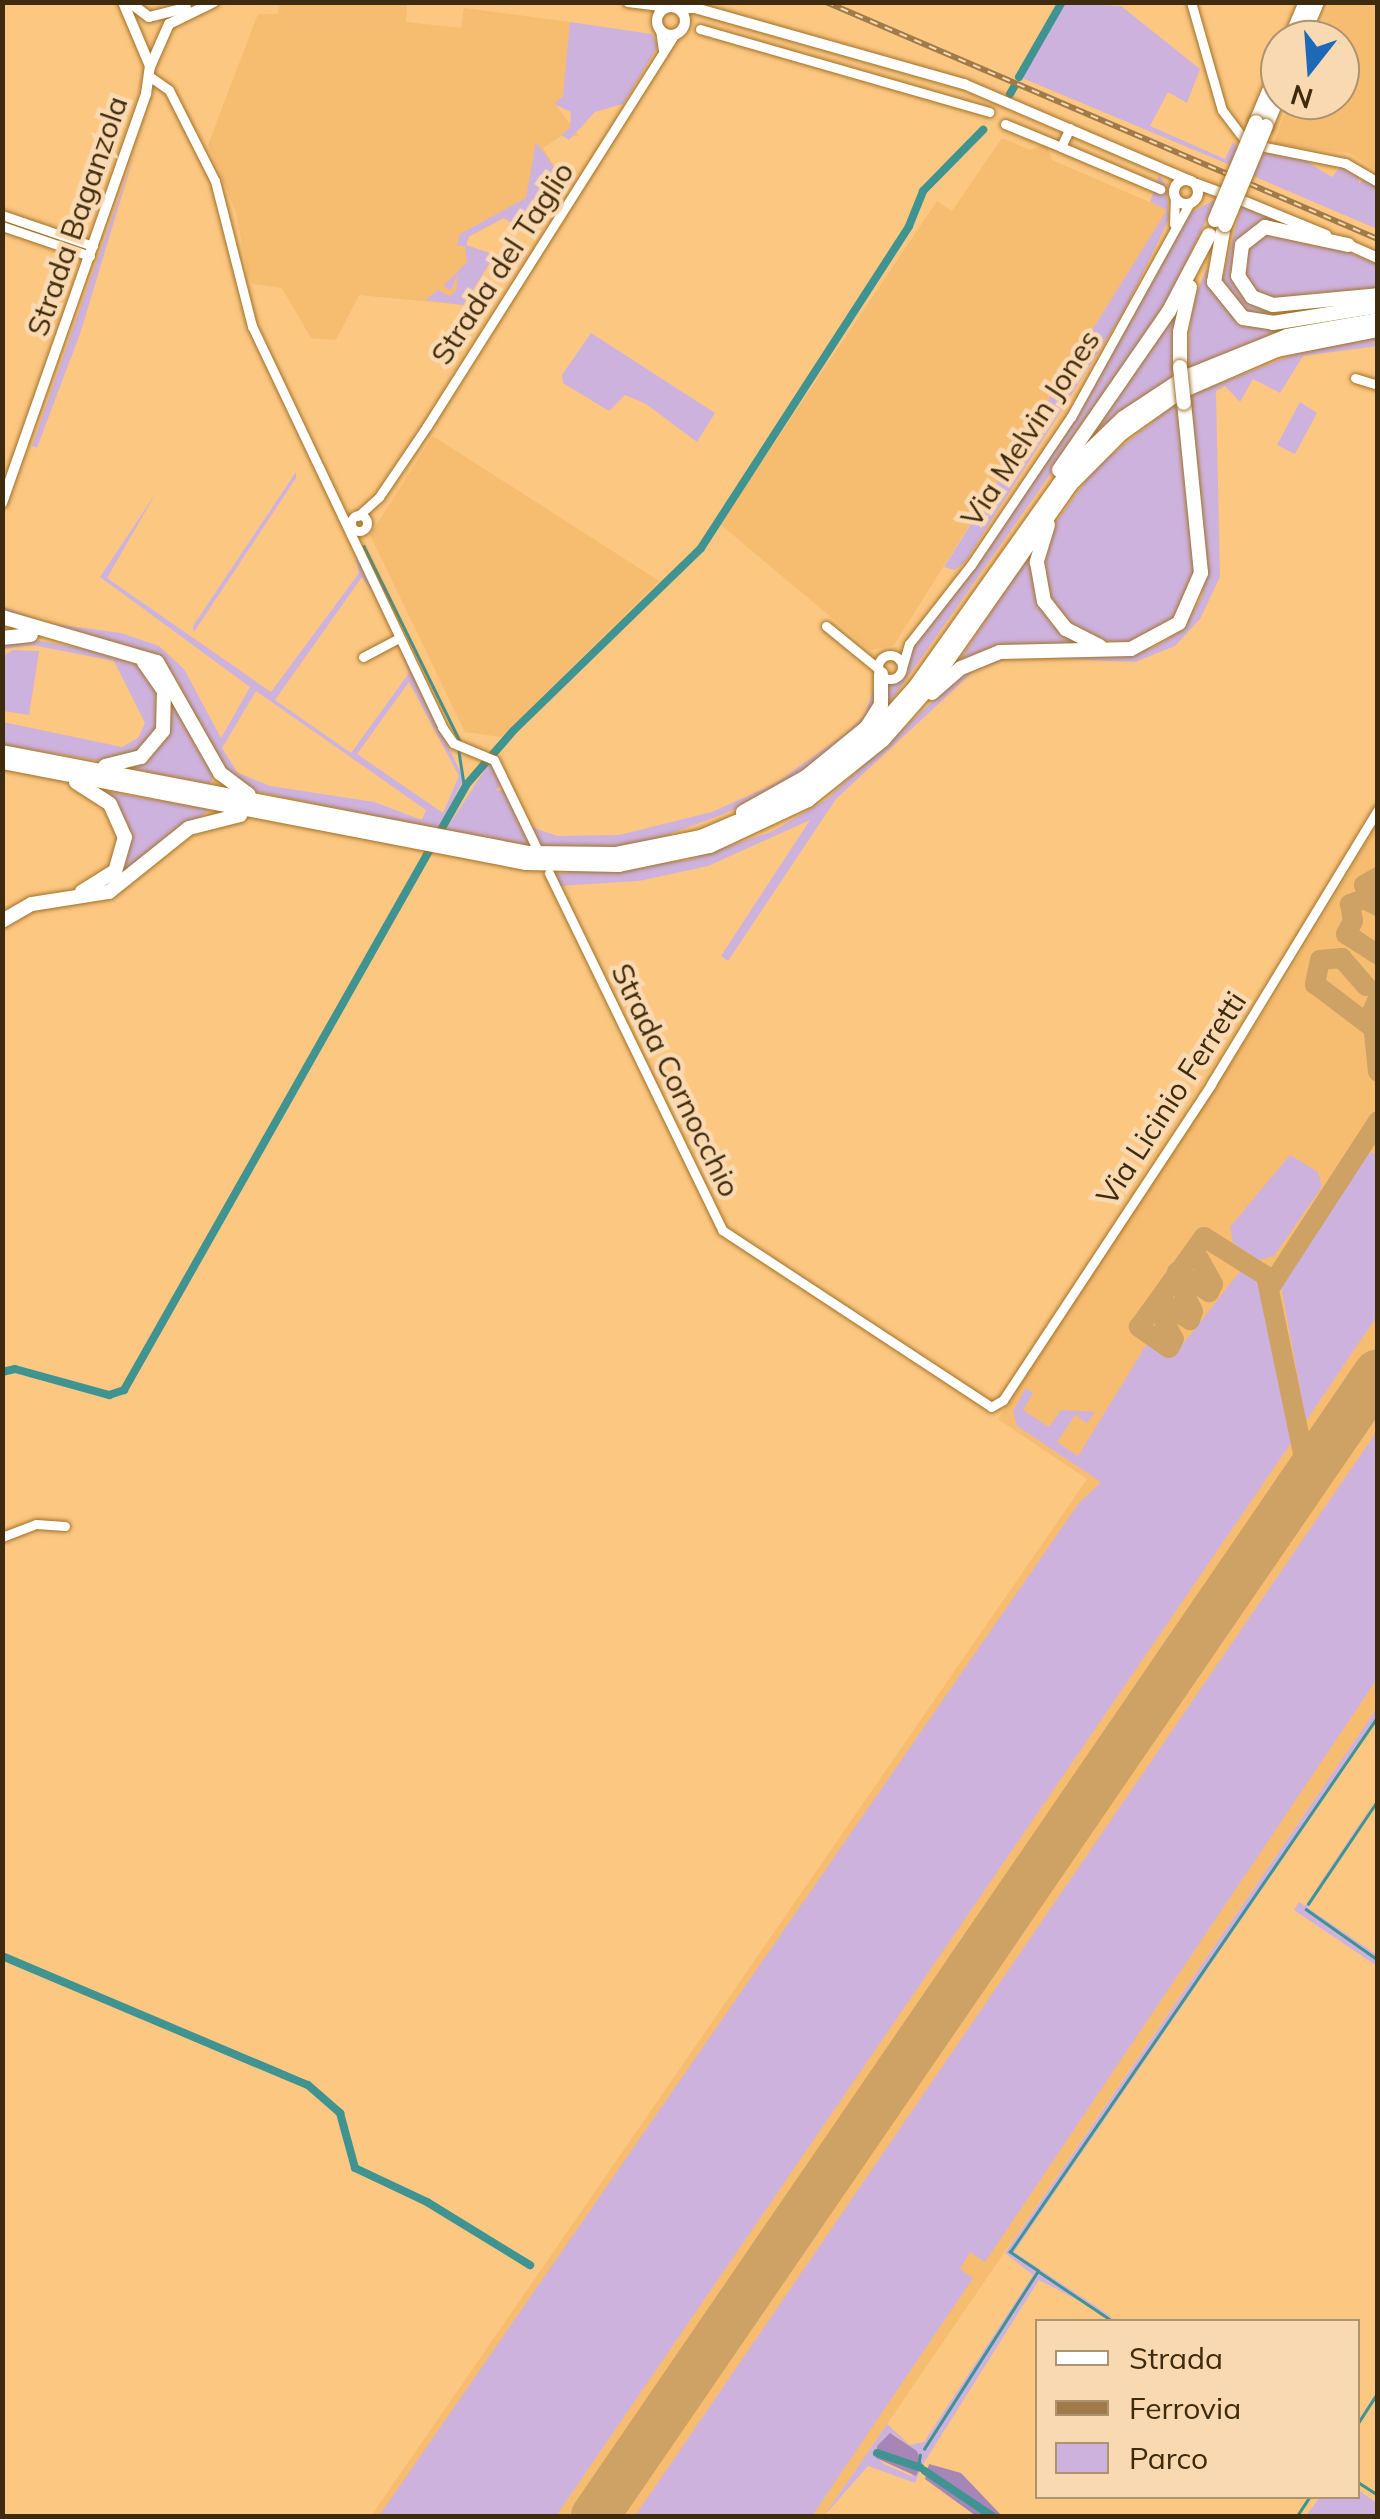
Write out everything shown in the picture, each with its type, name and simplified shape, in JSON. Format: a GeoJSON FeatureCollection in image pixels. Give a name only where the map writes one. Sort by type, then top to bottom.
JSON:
{"type":"FeatureCollection","features":[{"type":"Feature","properties":{"kind":"highway"},"geometry":{"type":"LineString","coordinates":[[2,617],[157,662],[223,777],[246,794],[297,809],[392,833],[572,867],[680,854],[775,819],[891,739],[948,677],[981,658],[1026,648],[1120,650],[1168,634],[1199,585],[1182,385],[1183,314],[1262,120]]}},
{"type":"Feature","properties":{"kind":"highway"},"geometry":{"type":"LineString","coordinates":[[1261,124],[1263,120]]}},
{"type":"Feature","properties":{"kind":"highway"},"geometry":{"type":"LineString","coordinates":[[1348,245],[1265,227],[1242,246],[1237,272],[1249,294],[1273,305],[1378,295]]}},
{"type":"Feature","properties":{"kind":"highway"},"geometry":{"type":"LineString","coordinates":[[1218,228],[1214,282],[1242,318],[1273,322],[1378,306]]}},
{"type":"Feature","properties":{"kind":"highway"},"geometry":{"type":"LineString","coordinates":[[477,850],[576,856],[646,850],[739,824],[843,762],[906,699],[1162,322],[1218,228]]}},
{"type":"Feature","properties":{"kind":"highway"},"geometry":{"type":"LineString","coordinates":[[1000,565],[1081,457],[1182,385],[1287,336],[1378,320]]}},
{"type":"Feature","properties":{"kind":"highway"},"geometry":{"type":"LineString","coordinates":[[855,766],[916,704],[1092,461],[1182,385],[1277,350],[1378,330]]}},
{"type":"Feature","properties":{"kind":"highway"},"geometry":{"type":"LineString","coordinates":[[1092,461],[1044,534],[1038,580],[1047,606],[1066,629],[1120,650]]}},
{"type":"Feature","properties":{"kind":"highway"},"geometry":{"type":"LineString","coordinates":[[2,638],[32,635],[129,654],[155,673],[166,698],[159,738],[131,762],[108,766],[23,756],[4,759]]}},
{"type":"Feature","properties":{"kind":"highway"},"geometry":{"type":"LineString","coordinates":[[646,850],[746,810],[832,758],[878,712],[880,672]]}},
{"type":"Feature","properties":{"kind":"highway"},"geometry":{"type":"LineString","coordinates":[[23,756],[297,809]]}},
{"type":"Feature","properties":{"kind":"highway"},"geometry":{"type":"LineString","coordinates":[[4,759],[340,828]]}},
{"type":"Feature","properties":{"kind":"highway"},"geometry":{"type":"LineString","coordinates":[[2,906],[96,887],[118,866],[125,843],[117,814],[96,792],[4,759]]}},
{"type":"Feature","properties":{"kind":"highway"},"geometry":{"type":"LineString","coordinates":[[2,920],[28,905],[115,890],[184,832],[213,818],[246,815],[392,833]]}},
{"type":"Feature","properties":{"kind":"street"},"geometry":{"type":"LineString","coordinates":[[126,2],[149,17],[208,4]]}},
{"type":"Feature","properties":{"kind":"street","name":"Strada Baganzola"},"geometry":{"type":"LineString","coordinates":[[2,503],[150,72],[126,2]]}},
{"type":"Feature","properties":{"kind":"street"},"geometry":{"type":"LineString","coordinates":[[628,2],[708,12],[898,65],[1070,128],[1154,164],[1218,195],[1192,202],[1174,195],[1154,164]]}},
{"type":"Feature","properties":{"kind":"street"},"geometry":{"type":"LineString","coordinates":[[1191,2],[1222,110],[1242,137]]}},
{"type":"Feature","properties":{"kind":"street"},"geometry":{"type":"LineString","coordinates":[[208,4],[164,30],[150,72],[170,90],[215,181],[248,316],[339,508],[359,523],[357,545],[444,732],[453,743],[490,756],[536,847]]}},
{"type":"Feature","properties":{"kind":"street"},"geometry":{"type":"LineString","coordinates":[[636,4],[658,27],[676,34],[697,12],[708,12]]}},
{"type":"Feature","properties":{"kind":"street"},"geometry":{"type":"LineString","coordinates":[[674,7],[684,23]]}},
{"type":"Feature","properties":{"kind":"street"},"geometry":{"type":"LineString","coordinates":[[664,54],[658,27],[660,12],[674,7]]}},
{"type":"Feature","properties":{"kind":"street"},"geometry":{"type":"LineString","coordinates":[[729,35],[733,18]]}},
{"type":"Feature","properties":{"kind":"street"},"geometry":{"type":"LineString","coordinates":[[700,29],[894,81],[990,112]]}},
{"type":"Feature","properties":{"kind":"street","name":"Strada del Taglio"},"geometry":{"type":"LineString","coordinates":[[359,523],[380,497],[676,34]]}},
{"type":"Feature","properties":{"kind":"street"},"geometry":{"type":"LineString","coordinates":[[790,52],[795,36]]}},
{"type":"Feature","properties":{"kind":"street"},"geometry":{"type":"LineString","coordinates":[[894,81],[898,65]]}},
{"type":"Feature","properties":{"kind":"street"},"geometry":{"type":"LineString","coordinates":[[1005,124],[1160,189]]}},
{"type":"Feature","properties":{"kind":"street"},"geometry":{"type":"LineString","coordinates":[[1061,147],[1070,128]]}},
{"type":"Feature","properties":{"kind":"street"},"geometry":{"type":"LineString","coordinates":[[1265,147],[1344,164],[1378,182]]}},
{"type":"Feature","properties":{"kind":"street"},"geometry":{"type":"LineString","coordinates":[[1174,195],[1179,182],[1191,181]]}},
{"type":"Feature","properties":{"kind":"street"},"geometry":{"type":"LineString","coordinates":[[1191,181],[1192,202]]}},
{"type":"Feature","properties":{"kind":"street","name":"Via Melvin Jones"},"geometry":{"type":"LineString","coordinates":[[1174,195],[1174,228]]}},
{"type":"Feature","properties":{"kind":"street"},"geometry":{"type":"LineString","coordinates":[[1243,201],[1378,258]]}},
{"type":"Feature","properties":{"kind":"street","name":"Via Melvin Jones"},"geometry":{"type":"LineString","coordinates":[[902,668],[910,642],[1060,434],[1192,202]]}},
{"type":"Feature","properties":{"kind":"street"},"geometry":{"type":"LineString","coordinates":[[2,214],[91,251]]}},
{"type":"Feature","properties":{"kind":"street"},"geometry":{"type":"LineString","coordinates":[[2,226],[91,251]]}},
{"type":"Feature","properties":{"kind":"street"},"geometry":{"type":"LineString","coordinates":[[1355,378],[1378,385]]}},
{"type":"Feature","properties":{"kind":"street"},"geometry":{"type":"LineString","coordinates":[[826,626],[880,672],[893,678],[902,668],[888,656],[856,651]]}},
{"type":"Feature","properties":{"kind":"street"},"geometry":{"type":"LineString","coordinates":[[363,657],[399,638]]}},
{"type":"Feature","properties":{"kind":"street","name":"Via Melvin Jones"},"geometry":{"type":"LineString","coordinates":[[888,656],[910,642]]}},
{"type":"Feature","properties":{"kind":"street"},"geometry":{"type":"LineString","coordinates":[[880,672],[888,656]]}},
{"type":"Feature","properties":{"kind":"street","name":"Via Licinio Ferretti"},"geometry":{"type":"LineString","coordinates":[[994,1406],[1271,991],[1378,808]]}},
{"type":"Feature","properties":{"kind":"street","name":"Strada Cornocchio"},"geometry":{"type":"LineString","coordinates":[[548,873],[722,1230],[976,1402],[994,1406]]}},
{"type":"Feature","properties":{"kind":"street"},"geometry":{"type":"LineString","coordinates":[[6,1534],[36,1524],[65,1526]]}},
{"type":"Feature","properties":{"kind":"shaded area"},"geometry":{"type":"Polygon","coordinates":[[[280,3],[407,5],[406,22],[461,28],[464,8],[570,22],[564,95],[555,104],[579,136],[561,136],[543,148],[562,178],[538,219],[535,239],[504,218],[469,237],[466,245],[495,255],[463,305],[359,295],[336,340],[311,338],[282,288],[253,284],[248,276],[236,212],[208,145],[258,14],[278,14],[280,3]]]}},
{"type":"Feature","properties":{"kind":"shaded area"},"geometry":{"type":"Polygon","coordinates":[[[1330,3],[1377,3],[1377,171],[1350,153],[1273,144],[1283,120],[1360,120],[1360,20],[1323,20],[1330,3]]]}},
{"type":"Feature","properties":{"kind":"shaded area"},"geometry":{"type":"Polygon","coordinates":[[[1002,138],[1030,150],[1046,144],[1052,160],[1168,210],[894,645],[870,650],[720,524],[937,201],[952,211],[1002,138]]]}},
{"type":"Feature","properties":{"kind":"shaded area"},"geometry":{"type":"Polygon","coordinates":[[[433,436],[659,581],[501,737],[465,732],[370,535],[433,436]]]}},
{"type":"Feature","properties":{"kind":"shaded area"},"geometry":{"type":"Polygon","coordinates":[[[1377,825],[1377,1708],[824,2516],[371,2516],[1087,1479],[998,1419],[1282,985],[1377,825]]]}},
{"type":"Feature","properties":{"kind":"shaded area"},"geometry":{"type":"Polygon","coordinates":[[[890,2433],[917,2451],[922,2464],[916,2476],[876,2458],[877,2446],[890,2433]]]}},
{"type":"Feature","properties":{"kind":"shaded area"},"geometry":{"type":"Polygon","coordinates":[[[929,2464],[961,2473],[1002,2516],[976,2516],[925,2479],[929,2464]]]}},
{"type":"Feature","properties":{"kind":"green space"},"geometry":{"type":"Polygon","coordinates":[[[1064,3],[1121,6],[1200,69],[1187,103],[1168,92],[1150,126],[1225,159],[1233,142],[1238,147],[1230,165],[1022,78],[1064,3]]]}},
{"type":"Feature","properties":{"kind":"green space"},"geometry":{"type":"Polygon","coordinates":[[[570,22],[652,34],[658,46],[623,104],[595,112],[569,140],[561,135],[570,128],[571,112],[554,104],[563,96],[570,22]]]}},
{"type":"Feature","properties":{"kind":"green space"},"geometry":{"type":"Polygon","coordinates":[[[536,142],[562,178],[538,219],[537,237],[504,218],[469,236],[466,245],[495,255],[463,305],[425,300],[438,290],[450,296],[456,291],[458,273],[451,290],[443,286],[467,262],[465,246],[457,246],[460,234],[526,198],[536,142]]]}},
{"type":"Feature","properties":{"kind":"green space"},"geometry":{"type":"Polygon","coordinates":[[[135,152],[81,331],[37,448],[32,446],[135,152]]]}},
{"type":"Feature","properties":{"kind":"green space"},"geometry":{"type":"Polygon","coordinates":[[[1262,154],[1306,161],[1332,177],[1340,167],[1359,175],[1359,184],[1364,178],[1377,187],[1377,229],[1253,176],[1262,154]]]}},
{"type":"Feature","properties":{"kind":"green space"},"geometry":{"type":"Polygon","coordinates":[[[1159,175],[1166,185],[1169,219],[1125,310],[965,562],[955,570],[944,567],[1167,210],[1150,202],[1159,175]]]}},
{"type":"Feature","properties":{"kind":"green space"},"geometry":{"type":"Polygon","coordinates":[[[1216,199],[1161,317],[878,719],[888,685],[906,675],[909,651],[975,568],[1093,389],[1183,217],[1216,199]]]}},
{"type":"Feature","properties":{"kind":"green space"},"geometry":{"type":"Polygon","coordinates":[[[1241,206],[1278,221],[1240,241],[1249,299],[1377,299],[1252,317],[1220,287],[1241,206]]]}},
{"type":"Feature","properties":{"kind":"green space"},"geometry":{"type":"Polygon","coordinates":[[[1261,232],[1339,248],[1377,264],[1377,291],[1279,301],[1258,296],[1244,281],[1244,250],[1261,232]]]}},
{"type":"Feature","properties":{"kind":"green space"},"geometry":{"type":"Polygon","coordinates":[[[1207,268],[1216,296],[1236,318],[1304,324],[1187,369],[1192,303],[1207,268]]]}},
{"type":"Feature","properties":{"kind":"green space"},"geometry":{"type":"Polygon","coordinates":[[[1185,293],[1175,375],[1123,410],[1076,453],[1185,293]]]}},
{"type":"Feature","properties":{"kind":"green space"},"geometry":{"type":"Polygon","coordinates":[[[591,333],[715,413],[697,442],[646,404],[625,395],[609,411],[563,383],[562,375],[591,333]]]}},
{"type":"Feature","properties":{"kind":"green space"},"geometry":{"type":"Polygon","coordinates":[[[1377,338],[1377,346],[1303,356],[1280,393],[1253,379],[1240,402],[1225,386],[1216,391],[1220,577],[1200,619],[1175,646],[1135,662],[1013,657],[974,671],[836,799],[728,961],[721,956],[810,820],[708,866],[639,881],[559,886],[553,874],[688,860],[771,832],[826,800],[971,666],[1001,655],[1121,654],[1153,648],[1182,630],[1202,597],[1206,562],[1190,395],[1313,347],[1377,338]]]}},
{"type":"Feature","properties":{"kind":"green space"},"geometry":{"type":"Polygon","coordinates":[[[1178,402],[1195,576],[1177,618],[1126,644],[1082,636],[1048,600],[1040,572],[1049,532],[1096,467],[1178,402]]]}},
{"type":"Feature","properties":{"kind":"green space"},"geometry":{"type":"Polygon","coordinates":[[[1300,402],[1317,413],[1295,454],[1277,445],[1300,402]]]}},
{"type":"Feature","properties":{"kind":"green space"},"geometry":{"type":"Polygon","coordinates":[[[296,472],[296,478],[194,632],[193,626],[296,472]]]}},
{"type":"Feature","properties":{"kind":"green space"},"geometry":{"type":"Polygon","coordinates":[[[156,493],[107,578],[271,692],[359,573],[353,546],[373,594],[362,577],[275,700],[351,753],[409,673],[399,646],[464,779],[438,829],[244,789],[217,763],[177,680],[158,658],[3,611],[2,606],[47,623],[121,633],[159,646],[184,669],[221,738],[250,687],[100,577],[156,493]],[[409,682],[357,754],[443,813],[459,776],[409,682]],[[256,691],[222,748],[238,773],[270,786],[374,802],[422,820],[426,810],[256,691]]]}},
{"type":"Feature","properties":{"kind":"green space"},"geometry":{"type":"Polygon","coordinates":[[[1030,553],[1034,579],[1081,646],[1016,644],[959,661],[1030,553]]]}},
{"type":"Feature","properties":{"kind":"green space"},"geometry":{"type":"Polygon","coordinates":[[[22,638],[127,656],[152,674],[163,716],[145,750],[112,763],[3,745],[3,722],[122,747],[138,738],[145,723],[114,661],[32,645],[3,649],[3,643],[22,638]]]}},
{"type":"Feature","properties":{"kind":"green space"},"geometry":{"type":"Polygon","coordinates":[[[13,650],[39,651],[29,715],[3,711],[3,656],[13,650]]]}},
{"type":"Feature","properties":{"kind":"green space"},"geometry":{"type":"Polygon","coordinates":[[[875,685],[874,709],[841,746],[767,795],[721,815],[642,844],[609,848],[539,846],[529,826],[557,836],[619,835],[712,812],[776,783],[846,733],[864,716],[875,685]]]}},
{"type":"Feature","properties":{"kind":"green space"},"geometry":{"type":"Polygon","coordinates":[[[169,691],[214,775],[210,784],[132,769],[169,724],[169,691]]]}},
{"type":"Feature","properties":{"kind":"green space"},"geometry":{"type":"Polygon","coordinates":[[[490,762],[502,783],[496,791],[505,789],[533,846],[445,831],[490,762]]]}},
{"type":"Feature","properties":{"kind":"green space"},"geometry":{"type":"Polygon","coordinates":[[[104,791],[208,811],[124,881],[118,876],[128,856],[128,825],[104,791]]]}},
{"type":"Feature","properties":{"kind":"green space"},"geometry":{"type":"Polygon","coordinates":[[[1368,1153],[1377,1153],[1377,1316],[1306,1421],[1280,1281],[1368,1153]]]}},
{"type":"Feature","properties":{"kind":"green space"},"geometry":{"type":"Polygon","coordinates":[[[1290,1155],[1318,1172],[1322,1187],[1274,1256],[1259,1260],[1233,1243],[1230,1227],[1290,1155]]]}},
{"type":"Feature","properties":{"kind":"green space"},"geometry":{"type":"Polygon","coordinates":[[[1241,1270],[1264,1288],[1293,1440],[556,2516],[379,2516],[1079,1503],[1101,1482],[1017,1426],[1013,1411],[1026,1388],[1033,1393],[1023,1410],[1049,1427],[1061,1410],[1095,1412],[1087,1423],[1075,1415],[1057,1442],[1078,1456],[1145,1347],[1151,1342],[1173,1357],[1241,1270]]]}},
{"type":"Feature","properties":{"kind":"green space"},"geometry":{"type":"Polygon","coordinates":[[[1377,1431],[1377,1679],[985,2262],[970,2252],[960,2269],[973,2278],[812,2516],[635,2516],[1377,1431]]]}},
{"type":"Feature","properties":{"kind":"green space"},"geometry":{"type":"Polygon","coordinates":[[[1377,1708],[1377,1721],[1014,2252],[1115,2319],[1039,2280],[922,2466],[917,2451],[893,2434],[877,2446],[874,2455],[884,2464],[911,2476],[920,2471],[915,2483],[868,2466],[824,2516],[887,2424],[910,2445],[924,2442],[1033,2275],[1005,2253],[1377,1708]]]}},
{"type":"Feature","properties":{"kind":"green space"},"geometry":{"type":"Polygon","coordinates":[[[1377,1797],[1308,1908],[1377,1955],[1377,1966],[1294,1910],[1299,1902],[1305,1906],[1377,1797]]]}},
{"type":"Feature","properties":{"kind":"green space"},"geometry":{"type":"Polygon","coordinates":[[[1360,2491],[1377,2503],[1377,2516],[1306,2516],[1319,2499],[1360,2499],[1360,2491]]]}},
{"type":"Feature","properties":{"kind":"waterway"},"geometry":{"type":"LineString","coordinates":[[1019,77],[1062,2]]}},
{"type":"Feature","properties":{"kind":"waterway"},"geometry":{"type":"LineString","coordinates":[[1010,94],[1014,87]]}},
{"type":"Feature","properties":{"kind":"waterway"},"geometry":{"type":"LineString","coordinates":[[2,1372],[15,1369],[109,1395],[124,1390],[467,784],[513,731],[701,548],[909,226],[923,191],[983,130]]}},
{"type":"Feature","properties":{"kind":"waterway"},"geometry":{"type":"LineString","coordinates":[[364,546],[460,741]]}},
{"type":"Feature","properties":{"kind":"waterway"},"geometry":{"type":"LineString","coordinates":[[459,752],[465,788]]}},
{"type":"Feature","properties":{"kind":"waterway"},"geometry":{"type":"LineString","coordinates":[[1038,2271],[1010,2252],[1378,1716]]}},
{"type":"Feature","properties":{"kind":"waterway"},"geometry":{"type":"LineString","coordinates":[[1308,1904],[1378,1800]]}},
{"type":"Feature","properties":{"kind":"waterway"},"geometry":{"type":"LineString","coordinates":[[1306,1909],[1378,1960]]}},
{"type":"Feature","properties":{"kind":"waterway"},"geometry":{"type":"LineString","coordinates":[[2,1956],[308,2085],[340,2113],[355,2168],[427,2202],[530,2265]]}},
{"type":"Feature","properties":{"kind":"waterway"},"geometry":{"type":"LineString","coordinates":[[924,2449],[1038,2271],[1110,2319]]}},
{"type":"Feature","properties":{"kind":"waterway"},"geometry":{"type":"LineString","coordinates":[[1360,2420],[1378,2392]]}},
{"type":"Feature","properties":{"kind":"waterway"},"geometry":{"type":"LineString","coordinates":[[877,2453],[921,2468]]}},
{"type":"Feature","properties":{"kind":"waterway"},"geometry":{"type":"LineString","coordinates":[[918,2467],[920,2455]]}},
{"type":"Feature","properties":{"kind":"waterway"},"geometry":{"type":"LineString","coordinates":[[925,2471],[992,2516]]}},
{"type":"Feature","properties":{"kind":"waterway"},"geometry":{"type":"LineString","coordinates":[[1360,2483],[1378,2495]]}},
{"type":"Feature","properties":{"kind":"waterway"},"geometry":{"type":"LineString","coordinates":[[1297,2516],[1308,2499]]}},
{"type":"Feature","properties":{"kind":"taxiway"},"geometry":{"type":"LineString","coordinates":[[1378,877],[1364,885],[1378,904]]}},
{"type":"Feature","properties":{"kind":"taxiway"},"geometry":{"type":"LineString","coordinates":[[1378,906],[1364,899],[1350,904],[1353,921],[1346,934],[1378,955]]}},
{"type":"Feature","properties":{"kind":"taxiway"},"geometry":{"type":"LineString","coordinates":[[1366,986],[1342,958],[1320,960],[1315,984],[1373,1028]]}},
{"type":"Feature","properties":{"kind":"taxiway"},"geometry":{"type":"LineString","coordinates":[[1378,998],[1372,1013],[1378,1072]]}},
{"type":"Feature","properties":{"kind":"taxiway"},"geometry":{"type":"LineString","coordinates":[[1271,1286],[1378,1121]]}},
{"type":"Feature","properties":{"kind":"taxiway"},"geometry":{"type":"LineString","coordinates":[[1161,1315],[1174,1339],[1169,1348],[1139,1327],[1204,1237],[1266,1276],[1305,1462],[1298,1489]]}},
{"type":"Feature","properties":{"kind":"taxiway"},"geometry":{"type":"LineString","coordinates":[[1177,1272],[1209,1292],[1213,1284],[1199,1259]]}},
{"type":"Feature","properties":{"kind":"taxiway"},"geometry":{"type":"LineString","coordinates":[[1159,1300],[1190,1320],[1193,1311],[1180,1287]]}},
{"type":"Feature","properties":{"kind":"runway"},"geometry":{"type":"LineString","coordinates":[[595,2516],[1378,1373]]}},
{"type":"Feature","properties":{"kind":"railway"},"geometry":{"type":"LineString","coordinates":[[826,2],[1227,174]]}},
{"type":"Feature","properties":{"kind":"railway"},"geometry":{"type":"LineString","coordinates":[[1250,184],[1378,239]]}}]}
